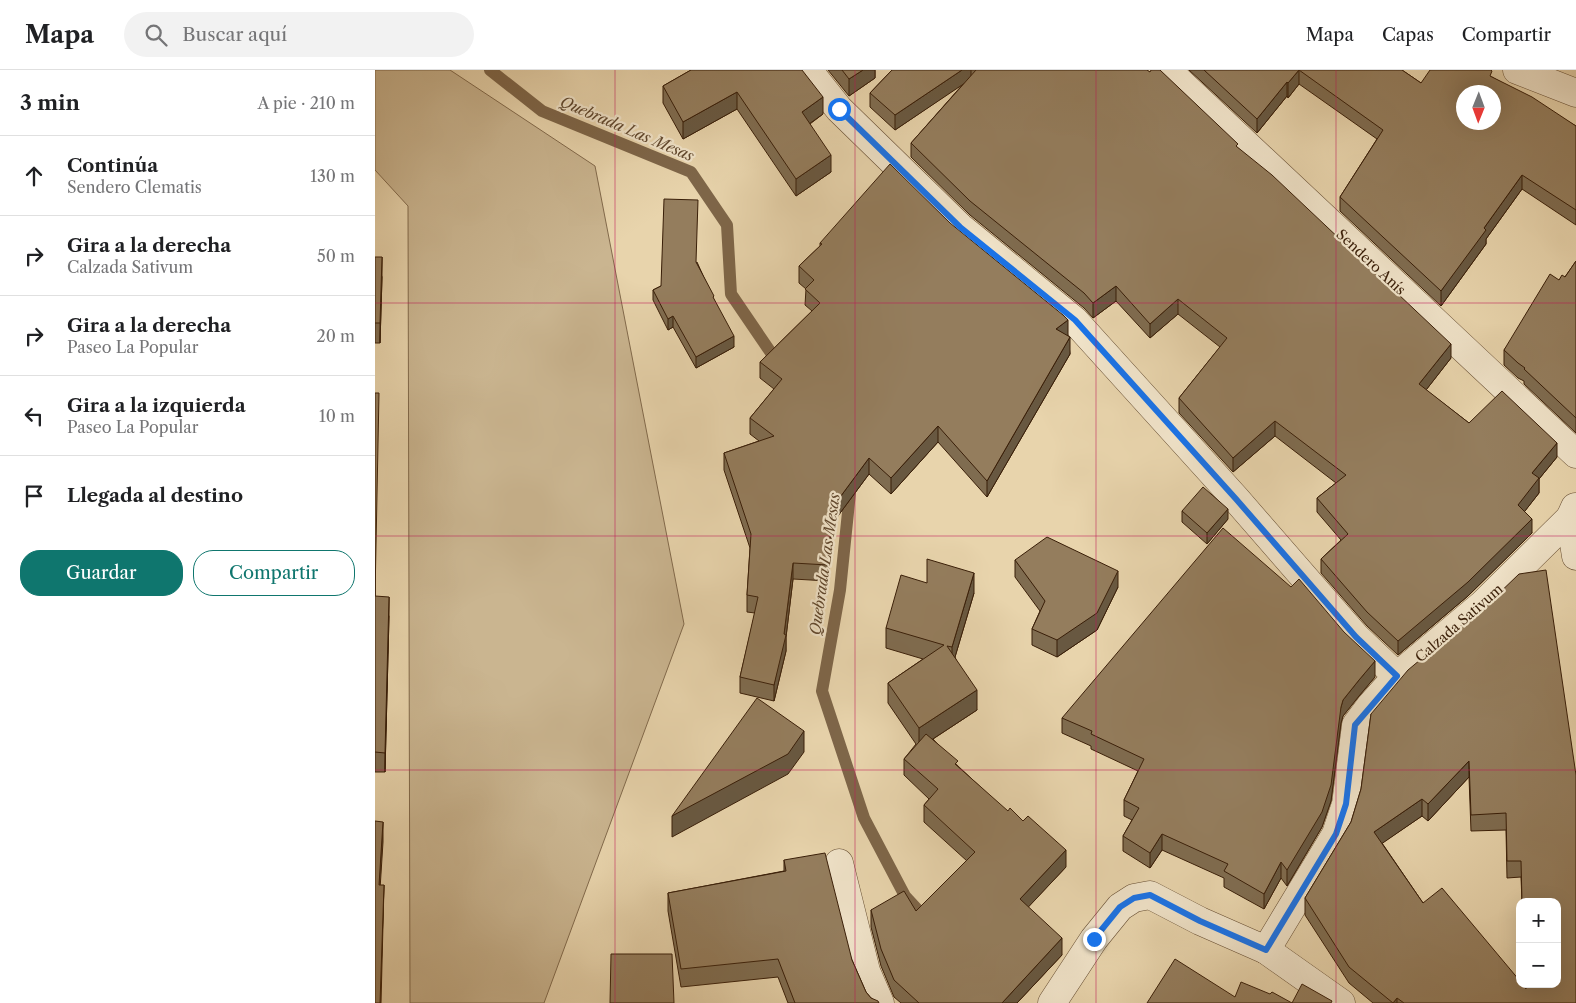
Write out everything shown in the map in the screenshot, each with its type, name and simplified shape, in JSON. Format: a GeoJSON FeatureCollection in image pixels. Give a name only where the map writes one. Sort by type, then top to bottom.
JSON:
{"type":"FeatureCollection","features":[{"type":"Feature","properties":{"kind":"street"},"geometry":{"type":"LineString","coordinates":[[808,70],[839,109],[960,227],[1075,320],[1236,499],[1356,637],[1397,676]]}},
{"type":"Feature","properties":{"kind":"street","name":"Sendero Anís"},"geometry":{"type":"LineString","coordinates":[[1167,70],[1576,454]]}},
{"type":"Feature","properties":{"kind":"street"},"geometry":{"type":"LineString","coordinates":[[1517,70],[1576,93]]}},
{"type":"Feature","properties":{"kind":"street"},"geometry":{"type":"LineString","coordinates":[[1573,512],[1576,556]]}},
{"type":"Feature","properties":{"kind":"street","name":"Calzada Sativum"},"geometry":{"type":"LineString","coordinates":[[1266,950],[1336,834],[1346,804],[1355,725],[1397,676],[1483,604],[1573,512]]}},
{"type":"Feature","properties":{"kind":"street"},"geometry":{"type":"LineString","coordinates":[[839,863],[866,971],[880,1003]]}},
{"type":"Feature","properties":{"kind":"street"},"geometry":{"type":"LineString","coordinates":[[1052,1003],[1094,939],[1120,907],[1134,898],[1150,895],[1200,921],[1266,950],[1341,1003]]}},
{"type":"Feature","properties":{"kind":"shaded area"},"geometry":{"type":"Polygon","coordinates":[[[375,70],[450,70],[595,166],[684,624],[544,1003],[410,1003],[408,206],[375,170],[375,70]]]}},
{"type":"Feature","properties":{"kind":"building"},"geometry":{"type":"Polygon","coordinates":[[[691,70],[802,70],[823,97],[802,112],[831,155],[796,179],[737,92],[683,122],[663,86],[691,70]]]}},
{"type":"Feature","properties":{"kind":"building"},"geometry":{"type":"Polygon","coordinates":[[[842,70],[863,70],[849,79],[842,70]]]}},
{"type":"Feature","properties":{"kind":"building"},"geometry":{"type":"Polygon","coordinates":[[[892,70],[962,70],[895,115],[870,93],[892,70]]]}},
{"type":"Feature","properties":{"kind":"building"},"geometry":{"type":"Polygon","coordinates":[[[976,70],[1147,70],[1150,72],[1151,70],[1160,70],[1238,144],[1236,146],[1272,175],[1451,344],[1419,384],[1469,423],[1502,391],[1557,443],[1532,473],[1539,478],[1518,505],[1532,519],[1468,582],[1398,641],[1367,612],[1321,559],[1348,534],[1317,498],[1346,475],[1275,421],[1233,458],[1179,398],[1227,338],[1178,299],[1150,324],[1116,286],[1093,303],[1084,293],[970,201],[911,143],[976,70]]]}},
{"type":"Feature","properties":{"kind":"building"},"geometry":{"type":"Polygon","coordinates":[[[1204,70],[1299,70],[1257,119],[1204,70]]]}},
{"type":"Feature","properties":{"kind":"building"},"geometry":{"type":"Polygon","coordinates":[[[1299,70],[1402,70],[1421,83],[1430,70],[1491,70],[1490,76],[1532,97],[1576,126],[1576,210],[1522,175],[1484,228],[1486,230],[1441,291],[1340,197],[1383,130],[1299,70]]]}},
{"type":"Feature","properties":{"kind":"building"},"geometry":{"type":"Polygon","coordinates":[[[890,164],[950,223],[1063,315],[1068,320],[1056,329],[1070,337],[987,481],[938,426],[891,478],[869,458],[832,508],[828,565],[793,563],[784,634],[786,635],[774,685],[740,677],[758,597],[747,595],[751,534],[724,453],[774,436],[750,418],[782,379],[760,362],[820,303],[805,289],[814,280],[799,266],[822,244],[820,243],[890,164]]]}},
{"type":"Feature","properties":{"kind":"building"},"geometry":{"type":"Polygon","coordinates":[[[664,199],[698,200],[696,262],[734,336],[696,357],[673,316],[668,319],[653,290],[661,286],[664,199]]]}},
{"type":"Feature","properties":{"kind":"building"},"geometry":{"type":"Polygon","coordinates":[[[375,257],[382,257],[380,323],[375,323],[375,257]]]}},
{"type":"Feature","properties":{"kind":"building"},"geometry":{"type":"Polygon","coordinates":[[[1576,261],[1576,418],[1504,350],[1550,274],[1559,280],[1562,275],[1565,277],[1576,261]]]}},
{"type":"Feature","properties":{"kind":"building"},"geometry":{"type":"Polygon","coordinates":[[[375,393],[379,393],[375,596],[375,393]]]}},
{"type":"Feature","properties":{"kind":"building"},"geometry":{"type":"Polygon","coordinates":[[[1203,487],[1228,509],[1207,533],[1182,511],[1203,487]]]}},
{"type":"Feature","properties":{"kind":"building"},"geometry":{"type":"Polygon","coordinates":[[[1223,528],[1291,587],[1299,579],[1344,632],[1375,661],[1343,700],[1331,785],[1322,812],[1287,870],[1281,862],[1264,894],[1224,871],[1228,864],[1162,834],[1150,853],[1123,836],[1139,808],[1124,800],[1144,759],[1091,734],[1092,731],[1062,718],[1223,528]]]}},
{"type":"Feature","properties":{"kind":"building"},"geometry":{"type":"Polygon","coordinates":[[[1047,537],[1118,571],[1097,613],[1057,640],[1032,629],[1045,601],[1015,560],[1047,537]]]}},
{"type":"Feature","properties":{"kind":"building"},"geometry":{"type":"Polygon","coordinates":[[[927,559],[974,573],[952,647],[947,646],[977,690],[919,728],[888,683],[944,645],[886,628],[901,575],[927,583],[927,559]]]}},
{"type":"Feature","properties":{"kind":"building"},"geometry":{"type":"Polygon","coordinates":[[[1546,570],[1576,775],[1576,1003],[1404,1003],[1397,998],[1393,1003],[1349,967],[1305,898],[1351,822],[1361,789],[1371,714],[1408,670],[1493,599],[1519,574],[1546,570]],[[1469,761],[1428,804],[1422,799],[1374,832],[1423,903],[1442,888],[1516,976],[1516,988],[1561,988],[1561,898],[1522,898],[1521,861],[1507,861],[1506,813],[1471,815],[1469,761]]]}},
{"type":"Feature","properties":{"kind":"building"},"geometry":{"type":"Polygon","coordinates":[[[375,596],[389,597],[385,753],[375,752],[375,596]]]}},
{"type":"Feature","properties":{"kind":"building"},"geometry":{"type":"Polygon","coordinates":[[[757,698],[804,731],[788,754],[672,816],[757,698]]]}},
{"type":"Feature","properties":{"kind":"building"},"geometry":{"type":"Polygon","coordinates":[[[926,734],[958,761],[955,764],[1008,811],[1010,808],[1023,821],[1028,816],[1066,850],[1020,899],[1062,938],[1002,1003],[919,1003],[894,980],[881,949],[871,910],[904,891],[916,911],[975,852],[924,805],[938,789],[904,759],[926,734]]]}},
{"type":"Feature","properties":{"kind":"building"},"geometry":{"type":"Polygon","coordinates":[[[375,821],[383,822],[379,885],[384,885],[380,1003],[375,1003],[375,821]]]}},
{"type":"Feature","properties":{"kind":"building"},"geometry":{"type":"Polygon","coordinates":[[[825,853],[852,960],[866,992],[879,1003],[795,1003],[778,959],[681,969],[668,893],[786,871],[784,860],[825,853]]]}},
{"type":"Feature","properties":{"kind":"building"},"geometry":{"type":"Polygon","coordinates":[[[611,954],[672,954],[674,1003],[610,1003],[611,954]]]}},
{"type":"Feature","properties":{"kind":"building"},"geometry":{"type":"Polygon","coordinates":[[[1175,959],[1235,997],[1241,982],[1270,994],[1272,992],[1292,1003],[1147,1003],[1175,959]]]}},
{"type":"Feature","properties":{"kind":"building"},"geometry":{"type":"Polygon","coordinates":[[[1302,984],[1332,1001],[1331,1003],[1292,1003],[1302,984]]]}},
{"type":"Feature","properties":{"kind":"waterway","name":"Quebrada Las Mesas"},"geometry":{"type":"LineString","coordinates":[[490,70],[542,111],[691,172],[727,225],[731,294],[780,366]]}},
{"type":"Feature","properties":{"kind":"waterway","name":"Quebrada Las Mesas"},"geometry":{"type":"LineString","coordinates":[[851,483],[840,590],[822,691],[864,818],[905,896],[929,922]]}},
{"type":"Feature","properties":{"kind":"route"},"geometry":{"type":"LineString","coordinates":[[839,109],[960,227],[1075,320],[1236,499],[1356,637],[1397,676],[1355,725],[1346,804],[1336,834],[1266,950],[1200,921],[1150,895],[1134,898],[1120,907],[1094,939]]}}]}
